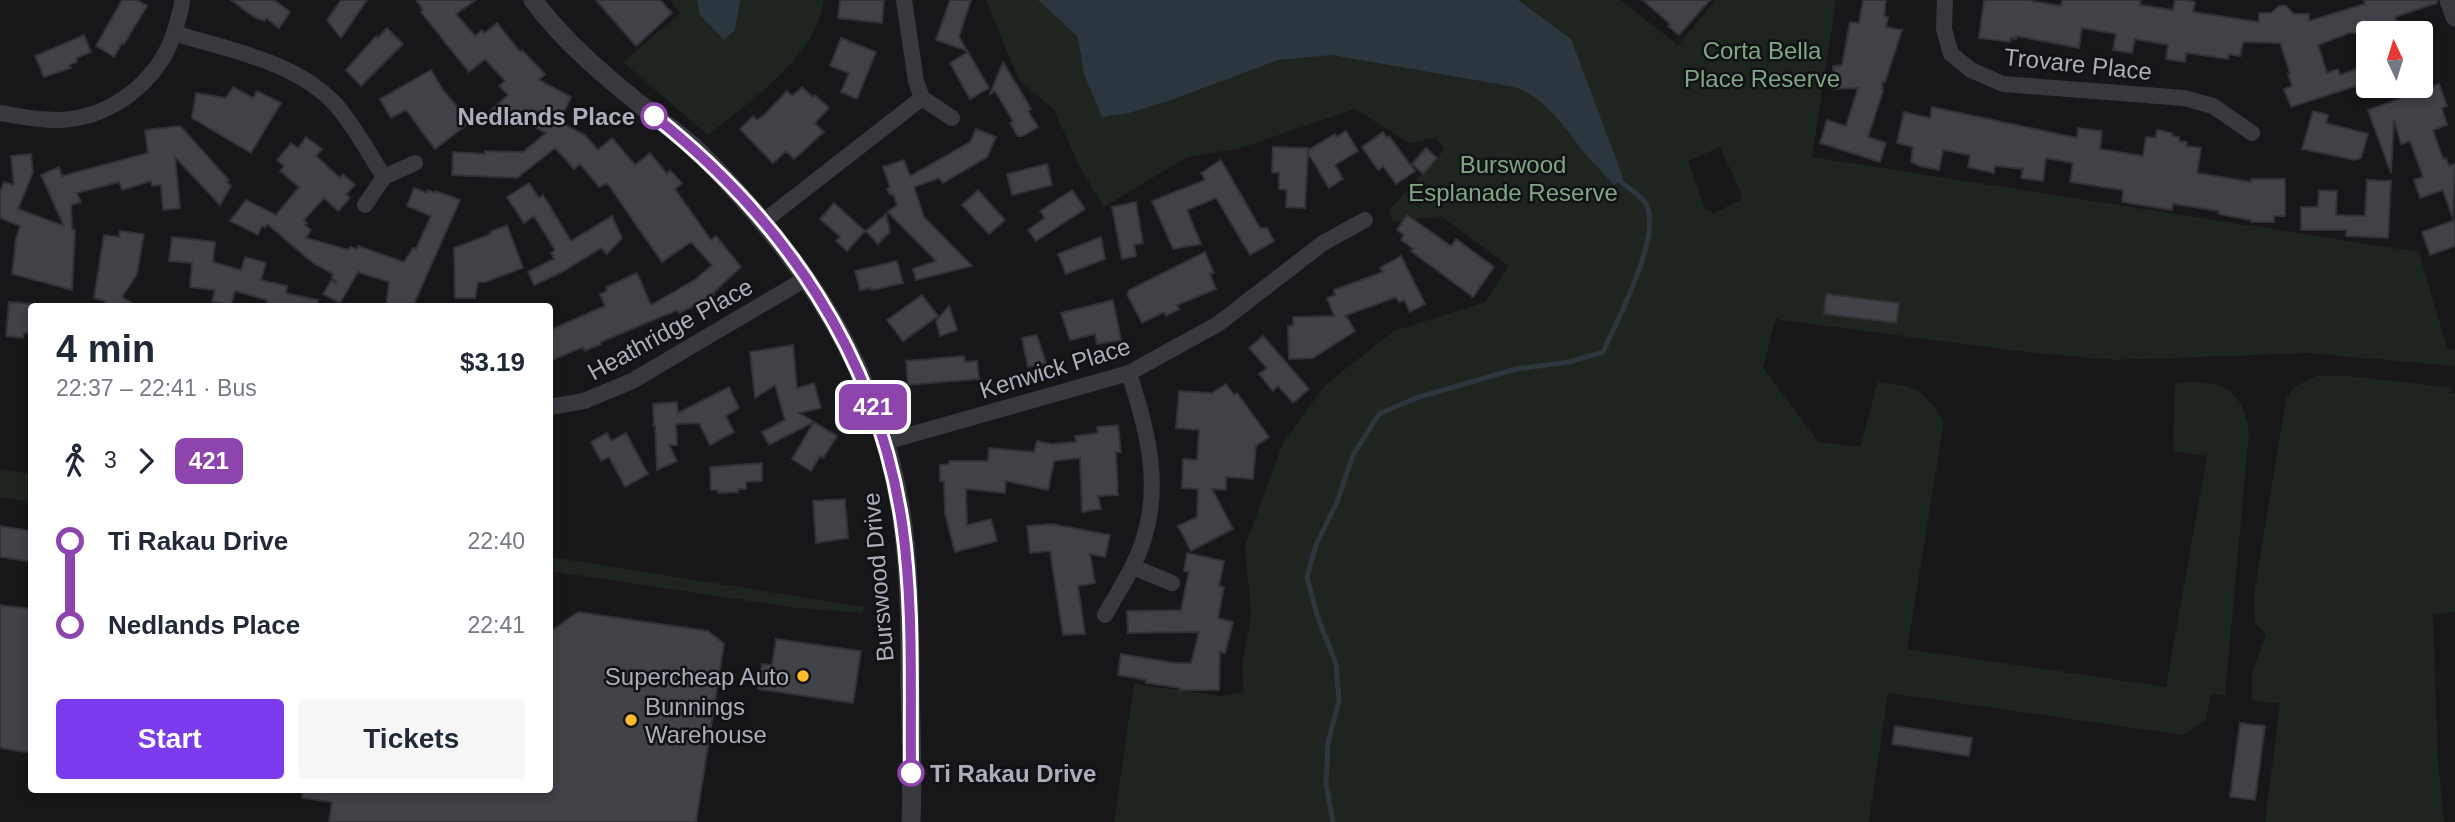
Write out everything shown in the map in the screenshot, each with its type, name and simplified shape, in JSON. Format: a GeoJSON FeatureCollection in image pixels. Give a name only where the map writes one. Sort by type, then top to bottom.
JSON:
{"type":"FeatureCollection","features":[{"type":"Feature","properties":{"kind":"street"},"geometry":{"type":"LineString","coordinates":[[1,113],[42,120],[73,118],[111,106],[137,89],[163,61],[174,33],[182,0]]}},
{"type":"Feature","properties":{"kind":"street","name":"Burswood Drive"},"geometry":{"type":"LineString","coordinates":[[533,0],[547,19],[590,64],[698,150],[764,221],[807,278],[851,355],[885,442],[900,512],[907,567],[911,822]]}},
{"type":"Feature","properties":{"kind":"street"},"geometry":{"type":"LineString","coordinates":[[904,0],[916,80],[922,98],[952,118]]}},
{"type":"Feature","properties":{"kind":"street","name":"Trovare Place"},"geometry":{"type":"LineString","coordinates":[[1945,0],[1944,29],[1951,54],[1971,70],[2003,84],[2184,97],[2213,106],[2252,133]]}},
{"type":"Feature","properties":{"kind":"street"},"geometry":{"type":"LineString","coordinates":[[2449,0],[2455,17]]}},
{"type":"Feature","properties":{"kind":"street"},"geometry":{"type":"LineString","coordinates":[[174,33],[274,64],[312,85],[336,105],[384,177]]}},
{"type":"Feature","properties":{"kind":"street"},"geometry":{"type":"LineString","coordinates":[[764,221],[922,98]]}},
{"type":"Feature","properties":{"kind":"street"},"geometry":{"type":"LineString","coordinates":[[365,205],[384,177],[415,163]]}},
{"type":"Feature","properties":{"kind":"street","name":"Kenwick Place"},"geometry":{"type":"LineString","coordinates":[[885,442],[1129,373],[1218,324],[1324,243],[1365,220]]}},
{"type":"Feature","properties":{"kind":"street","name":"Heathridge Place"},"geometry":{"type":"LineString","coordinates":[[553,406],[584,401],[632,382],[807,278]]}},
{"type":"Feature","properties":{"kind":"street"},"geometry":{"type":"LineString","coordinates":[[1105,615],[1133,567],[1145,536],[1153,464],[1129,373]]}},
{"type":"Feature","properties":{"kind":"street"},"geometry":{"type":"LineString","coordinates":[[1133,567],[1172,583]]}},
{"type":"Feature","properties":{"kind":"green space"},"geometry":{"type":"Polygon","coordinates":[[[670,0],[824,0],[818,21],[795,59],[761,92],[708,135],[623,62],[680,13],[670,0]]]}},
{"type":"Feature","properties":{"kind":"green space"},"geometry":{"type":"Polygon","coordinates":[[[986,0],[1620,0],[1678,45],[1716,0],[1836,0],[1812,157],[2419,252],[2447,348],[2455,350],[2455,366],[2307,353],[2114,360],[2026,352],[1780,320],[1776,317],[1763,368],[1818,442],[1860,447],[1878,382],[1918,391],[1930,402],[1944,422],[1907,649],[2166,687],[2207,456],[2173,451],[2175,383],[2215,385],[2234,395],[2241,404],[2249,433],[2225,696],[2211,694],[2206,720],[2183,735],[1888,693],[1869,822],[1114,822],[1134,684],[1221,696],[1244,692],[1242,666],[1251,615],[1245,546],[1283,443],[1325,385],[1394,331],[1485,302],[1509,266],[1441,216],[1393,222],[1389,210],[1445,149],[1435,138],[1409,143],[1355,109],[1241,148],[1187,157],[1104,207],[1080,167],[1054,110],[1019,80],[986,0]],[[1720,147],[1688,161],[1705,209],[1714,213],[1741,200],[1741,193],[1720,147]]]}},
{"type":"Feature","properties":{"kind":"green space"},"geometry":{"type":"Polygon","coordinates":[[[2316,376],[2350,376],[2452,388],[2451,393],[2455,393],[2455,612],[2433,614],[2438,763],[2444,822],[2265,822],[2280,704],[2252,700],[2252,672],[2266,635],[2255,622],[2254,595],[2286,399],[2294,387],[2316,376]]]}},
{"type":"Feature","properties":{"kind":"green space"},"geometry":{"type":"Polygon","coordinates":[[[0,469],[28,474],[28,502],[0,497],[0,469]]]}},
{"type":"Feature","properties":{"kind":"green space"},"geometry":{"type":"Polygon","coordinates":[[[553,557],[864,607],[863,613],[798,608],[553,571],[553,557]]]}},
{"type":"Feature","properties":{"kind":"shaded area"},"geometry":{"type":"Polygon","coordinates":[[[697,0],[740,0],[735,30],[724,40],[700,15],[697,0]]]}},
{"type":"Feature","properties":{"kind":"shaded area"},"geometry":{"type":"Polygon","coordinates":[[[1038,0],[1518,0],[1571,39],[1623,178],[1614,185],[1547,107],[1527,92],[1515,87],[1332,55],[1278,60],[1168,101],[1129,113],[1102,117],[1084,74],[1078,37],[1038,0]]]}},
{"type":"Feature","properties":{"kind":"building"},"geometry":{"type":"Polygon","coordinates":[[[122,0],[137,0],[147,6],[114,57],[96,46],[122,0]]]}},
{"type":"Feature","properties":{"kind":"building"},"geometry":{"type":"Polygon","coordinates":[[[231,0],[274,0],[290,12],[279,28],[266,18],[264,21],[254,17],[231,0]]]}},
{"type":"Feature","properties":{"kind":"building"},"geometry":{"type":"Polygon","coordinates":[[[341,0],[367,0],[341,38],[327,20],[341,0]]]}},
{"type":"Feature","properties":{"kind":"building"},"geometry":{"type":"Polygon","coordinates":[[[416,0],[476,0],[456,14],[475,36],[482,30],[485,33],[497,23],[520,52],[522,50],[545,74],[539,80],[571,97],[559,122],[585,135],[598,150],[612,138],[635,165],[650,153],[667,174],[670,170],[682,183],[675,189],[711,240],[716,236],[741,267],[713,293],[714,295],[698,304],[679,313],[677,310],[585,351],[583,347],[553,360],[553,329],[605,306],[600,294],[607,291],[606,287],[637,273],[651,305],[696,279],[712,265],[691,242],[662,262],[607,183],[599,187],[580,164],[574,169],[555,148],[517,178],[452,175],[453,152],[523,152],[546,133],[511,114],[499,125],[488,113],[508,95],[499,86],[505,81],[485,59],[469,72],[421,12],[423,10],[416,0]]]}},
{"type":"Feature","properties":{"kind":"building"},"geometry":{"type":"Polygon","coordinates":[[[596,0],[660,0],[672,13],[636,46],[596,0]]]}},
{"type":"Feature","properties":{"kind":"building"},"geometry":{"type":"Polygon","coordinates":[[[840,0],[884,0],[882,23],[838,18],[840,0]]]}},
{"type":"Feature","properties":{"kind":"building"},"geometry":{"type":"Polygon","coordinates":[[[950,0],[971,0],[959,37],[967,51],[936,40],[950,0]]]}},
{"type":"Feature","properties":{"kind":"building"},"geometry":{"type":"Polygon","coordinates":[[[1643,0],[1710,0],[1679,35],[1643,0]]]}},
{"type":"Feature","properties":{"kind":"building"},"geometry":{"type":"Polygon","coordinates":[[[1863,0],[1886,0],[1886,27],[1902,30],[1885,82],[1882,82],[1883,91],[1868,137],[1886,143],[1880,162],[1820,143],[1827,120],[1846,126],[1858,88],[1834,89],[1833,66],[1842,65],[1850,22],[1859,23],[1863,0]]]}},
{"type":"Feature","properties":{"kind":"building"},"geometry":{"type":"Polygon","coordinates":[[[1984,0],[2027,0],[2061,6],[2062,0],[2141,0],[2140,5],[2173,10],[2175,0],[2184,0],[2195,2],[2193,12],[2259,22],[2259,13],[2271,13],[2279,6],[2286,6],[2294,14],[2309,14],[2309,21],[2365,4],[2364,0],[2437,0],[2437,3],[2395,17],[2396,21],[2356,21],[2356,33],[2349,33],[2318,45],[2327,73],[2338,69],[2340,75],[2356,69],[2356,86],[2291,107],[2284,89],[2292,86],[2288,74],[2290,73],[2280,43],[2243,42],[2240,56],[2229,54],[2228,59],[2186,53],[2185,62],[2166,59],[2168,45],[2135,39],[2132,53],[2113,50],[2116,34],[2082,28],[2079,48],[2016,36],[2016,39],[2011,38],[2010,42],[1979,38],[1984,0]]]}},
{"type":"Feature","properties":{"kind":"building"},"geometry":{"type":"Polygon","coordinates":[[[387,28],[403,44],[361,86],[346,70],[376,36],[378,38],[387,28]]]}},
{"type":"Feature","properties":{"kind":"building"},"geometry":{"type":"Polygon","coordinates":[[[84,35],[91,52],[76,58],[77,62],[69,65],[71,68],[44,77],[35,56],[84,35]]]}},
{"type":"Feature","properties":{"kind":"building"},"geometry":{"type":"Polygon","coordinates":[[[841,38],[876,52],[857,99],[841,92],[849,73],[830,66],[841,38]]]}},
{"type":"Feature","properties":{"kind":"building"},"geometry":{"type":"Polygon","coordinates":[[[968,52],[989,88],[970,99],[950,63],[968,52]]]}},
{"type":"Feature","properties":{"kind":"building"},"geometry":{"type":"Polygon","coordinates":[[[1003,62],[1031,109],[1028,111],[1038,127],[1023,136],[1018,136],[1010,123],[1013,121],[995,91],[990,94],[1003,62]]]}},
{"type":"Feature","properties":{"kind":"building"},"geometry":{"type":"Polygon","coordinates":[[[431,70],[443,90],[470,122],[435,149],[406,110],[391,118],[380,99],[431,70]]]}},
{"type":"Feature","properties":{"kind":"building"},"geometry":{"type":"Polygon","coordinates":[[[2439,84],[2447,106],[2442,108],[2447,125],[2433,130],[2443,159],[2446,158],[2449,166],[2455,164],[2453,219],[2443,190],[2420,198],[2414,180],[2423,177],[2410,141],[2401,144],[2394,120],[2391,173],[2368,110],[2401,98],[2433,98],[2433,86],[2439,84]]]}},
{"type":"Feature","properties":{"kind":"building"},"geometry":{"type":"Polygon","coordinates":[[[233,87],[253,98],[257,91],[281,103],[251,153],[192,118],[196,93],[226,98],[233,87]]]}},
{"type":"Feature","properties":{"kind":"building"},"geometry":{"type":"Polygon","coordinates":[[[802,87],[829,108],[815,123],[824,132],[794,159],[786,151],[773,163],[740,129],[753,116],[757,120],[763,116],[787,91],[792,96],[802,87]]]}},
{"type":"Feature","properties":{"kind":"building"},"geometry":{"type":"Polygon","coordinates":[[[1932,107],[2077,138],[2078,128],[2102,131],[2100,149],[2143,156],[2146,137],[2156,138],[2157,130],[2172,133],[2172,136],[2179,137],[2179,141],[2187,142],[2186,146],[2201,148],[2197,173],[2251,182],[2251,179],[2285,179],[2285,216],[2274,216],[2274,222],[2251,222],[2218,214],[2219,211],[2173,204],[2172,210],[2122,202],[2123,190],[2070,182],[2073,163],[2046,158],[2043,181],[2021,178],[2023,169],[1995,166],[1994,173],[1968,167],[1970,155],[1943,150],[1939,170],[1920,166],[1911,162],[1913,147],[1897,143],[1904,112],[1930,118],[1932,107]]]}},
{"type":"Feature","properties":{"kind":"building"},"geometry":{"type":"Polygon","coordinates":[[[2313,111],[2328,115],[2326,123],[2368,134],[2361,158],[2355,160],[2302,149],[2313,111]]]}},
{"type":"Feature","properties":{"kind":"building"},"geometry":{"type":"Polygon","coordinates":[[[180,126],[229,180],[227,182],[231,186],[220,205],[175,157],[180,208],[163,210],[161,185],[152,186],[151,181],[122,190],[119,182],[77,193],[81,202],[71,205],[72,229],[75,230],[72,290],[12,274],[20,226],[0,218],[0,192],[4,182],[14,185],[11,156],[31,154],[33,172],[18,209],[64,226],[41,175],[59,167],[62,176],[148,153],[145,130],[180,126]]]}},
{"type":"Feature","properties":{"kind":"building"},"geometry":{"type":"Polygon","coordinates":[[[976,129],[996,137],[987,157],[943,183],[939,178],[914,187],[924,217],[972,266],[916,280],[913,269],[936,261],[888,212],[897,205],[893,194],[890,195],[887,189],[890,187],[883,167],[904,160],[910,176],[970,142],[976,129]]]}},
{"type":"Feature","properties":{"kind":"building"},"geometry":{"type":"Polygon","coordinates":[[[1346,131],[1358,151],[1335,165],[1343,179],[1329,188],[1308,153],[1305,208],[1286,207],[1287,190],[1279,189],[1279,173],[1272,172],[1273,147],[1308,150],[1335,134],[1336,137],[1346,131]]]}},
{"type":"Feature","properties":{"kind":"building"},"geometry":{"type":"Polygon","coordinates":[[[1383,132],[1387,138],[1389,136],[1415,171],[1396,184],[1383,166],[1378,170],[1362,147],[1383,132]]]}},
{"type":"Feature","properties":{"kind":"building"},"geometry":{"type":"Polygon","coordinates":[[[306,137],[322,149],[316,156],[340,178],[343,174],[355,185],[346,194],[350,198],[338,211],[324,198],[304,220],[311,230],[306,238],[349,250],[350,247],[357,249],[358,246],[404,262],[413,248],[416,249],[431,216],[407,206],[414,188],[427,193],[428,190],[435,193],[436,191],[460,200],[414,303],[386,303],[389,282],[358,272],[340,303],[323,294],[331,281],[337,283],[332,278],[333,274],[313,263],[267,224],[265,228],[262,226],[258,235],[230,221],[246,200],[276,215],[299,187],[280,171],[284,166],[277,160],[291,143],[298,148],[306,137]]]}},
{"type":"Feature","properties":{"kind":"building"},"geometry":{"type":"Polygon","coordinates":[[[1426,148],[1437,158],[1423,174],[1412,164],[1426,148]]]}},
{"type":"Feature","properties":{"kind":"building"},"geometry":{"type":"Polygon","coordinates":[[[1221,160],[1260,228],[1267,228],[1274,241],[1250,255],[1216,198],[1187,210],[1201,244],[1173,249],[1152,201],[1205,180],[1201,173],[1221,160]]]}},
{"type":"Feature","properties":{"kind":"building"},"geometry":{"type":"Polygon","coordinates":[[[1047,164],[1052,185],[1012,195],[1007,174],[1047,164]]]}},
{"type":"Feature","properties":{"kind":"building"},"geometry":{"type":"Polygon","coordinates":[[[2367,180],[2391,181],[2388,238],[2346,236],[2347,230],[2301,230],[2301,207],[2318,207],[2319,190],[2337,191],[2336,215],[2365,216],[2367,180]]]}},
{"type":"Feature","properties":{"kind":"building"},"geometry":{"type":"Polygon","coordinates":[[[529,183],[539,198],[543,195],[571,241],[612,216],[622,238],[607,254],[601,248],[562,272],[534,285],[528,272],[554,259],[551,253],[555,250],[534,216],[524,223],[507,197],[529,183]]]}},
{"type":"Feature","properties":{"kind":"building"},"geometry":{"type":"Polygon","coordinates":[[[978,190],[1005,220],[989,234],[962,205],[978,190]]]}},
{"type":"Feature","properties":{"kind":"building"},"geometry":{"type":"Polygon","coordinates":[[[1072,190],[1085,209],[1036,241],[1028,230],[1045,218],[1040,211],[1072,190]]]}},
{"type":"Feature","properties":{"kind":"building"},"geometry":{"type":"Polygon","coordinates":[[[1136,202],[1143,243],[1134,245],[1136,256],[1122,259],[1112,207],[1136,202]]]}},
{"type":"Feature","properties":{"kind":"building"},"geometry":{"type":"Polygon","coordinates":[[[834,203],[865,231],[847,251],[836,241],[840,237],[820,219],[834,203]]]}},
{"type":"Feature","properties":{"kind":"building"},"geometry":{"type":"Polygon","coordinates":[[[886,214],[890,232],[878,244],[866,231],[886,214]]]}},
{"type":"Feature","properties":{"kind":"building"},"geometry":{"type":"Polygon","coordinates":[[[1407,215],[1451,246],[1456,239],[1494,267],[1473,297],[1411,251],[1414,249],[1401,240],[1404,235],[1397,230],[1407,215]]]}},
{"type":"Feature","properties":{"kind":"building"},"geometry":{"type":"Polygon","coordinates":[[[2455,220],[2455,246],[2430,255],[2422,232],[2455,220]]]}},
{"type":"Feature","properties":{"kind":"building"},"geometry":{"type":"Polygon","coordinates":[[[507,225],[523,268],[478,282],[475,298],[455,298],[454,248],[507,225]]]}},
{"type":"Feature","properties":{"kind":"building"},"geometry":{"type":"Polygon","coordinates":[[[120,231],[144,234],[137,274],[122,297],[132,303],[105,303],[94,298],[104,235],[119,237],[120,231]]]}},
{"type":"Feature","properties":{"kind":"building"},"geometry":{"type":"Polygon","coordinates":[[[172,237],[215,242],[213,262],[241,270],[245,257],[266,263],[261,280],[287,286],[286,293],[318,300],[318,303],[266,303],[267,300],[235,291],[232,303],[212,301],[215,290],[190,287],[192,263],[169,261],[172,237]]]}},
{"type":"Feature","properties":{"kind":"building"},"geometry":{"type":"Polygon","coordinates":[[[1101,237],[1105,259],[1066,274],[1058,254],[1101,237]]]}},
{"type":"Feature","properties":{"kind":"building"},"geometry":{"type":"Polygon","coordinates":[[[1205,252],[1214,273],[1210,274],[1216,289],[1177,305],[1179,309],[1166,316],[1164,312],[1142,323],[1127,294],[1129,290],[1205,252]]]}},
{"type":"Feature","properties":{"kind":"building"},"geometry":{"type":"Polygon","coordinates":[[[1401,256],[1425,304],[1410,312],[1404,300],[1399,302],[1396,297],[1344,316],[1355,331],[1313,358],[1289,359],[1288,326],[1293,326],[1293,317],[1334,316],[1327,298],[1335,295],[1334,290],[1383,272],[1380,268],[1401,256]]]}},
{"type":"Feature","properties":{"kind":"building"},"geometry":{"type":"Polygon","coordinates":[[[897,261],[903,283],[860,290],[855,271],[897,261]]]}},
{"type":"Feature","properties":{"kind":"building"},"geometry":{"type":"Polygon","coordinates":[[[1826,294],[1899,303],[1896,323],[1824,314],[1826,294]]]}},
{"type":"Feature","properties":{"kind":"building"},"geometry":{"type":"Polygon","coordinates":[[[922,295],[938,316],[903,341],[887,320],[922,295]]]}},
{"type":"Feature","properties":{"kind":"building"},"geometry":{"type":"Polygon","coordinates":[[[1113,300],[1121,340],[1097,344],[1095,334],[1070,340],[1061,313],[1113,300]]]}},
{"type":"Feature","properties":{"kind":"building"},"geometry":{"type":"Polygon","coordinates":[[[9,302],[28,304],[28,334],[24,333],[23,338],[6,336],[9,302]]]}},
{"type":"Feature","properties":{"kind":"building"},"geometry":{"type":"Polygon","coordinates":[[[949,306],[957,330],[940,336],[936,321],[949,306]]]}},
{"type":"Feature","properties":{"kind":"building"},"geometry":{"type":"Polygon","coordinates":[[[1037,335],[1046,363],[1028,367],[1022,338],[1037,335]]]}},
{"type":"Feature","properties":{"kind":"building"},"geometry":{"type":"Polygon","coordinates":[[[1263,336],[1309,389],[1293,403],[1278,386],[1273,391],[1259,374],[1267,368],[1249,348],[1263,336]]]}},
{"type":"Feature","properties":{"kind":"building"},"geometry":{"type":"Polygon","coordinates":[[[793,345],[797,388],[814,383],[821,408],[799,413],[814,422],[769,445],[762,432],[785,420],[775,385],[755,398],[750,352],[793,345]]]}},
{"type":"Feature","properties":{"kind":"building"},"geometry":{"type":"Polygon","coordinates":[[[964,356],[965,362],[977,361],[979,379],[908,385],[906,361],[964,356]]]}},
{"type":"Feature","properties":{"kind":"building"},"geometry":{"type":"Polygon","coordinates":[[[1226,384],[1234,395],[1237,393],[1269,437],[1256,446],[1253,479],[1226,477],[1226,490],[1212,489],[1233,529],[1191,551],[1178,526],[1197,517],[1198,489],[1182,488],[1183,459],[1197,460],[1199,430],[1176,428],[1179,391],[1212,393],[1226,384]]]}},
{"type":"Feature","properties":{"kind":"building"},"geometry":{"type":"Polygon","coordinates":[[[729,387],[739,408],[726,416],[734,432],[710,445],[699,423],[676,424],[677,445],[669,445],[677,461],[657,470],[655,426],[652,426],[653,404],[677,402],[678,413],[729,387]]]}},
{"type":"Feature","properties":{"kind":"building"},"geometry":{"type":"Polygon","coordinates":[[[814,422],[837,436],[811,471],[792,459],[814,422]]]}},
{"type":"Feature","properties":{"kind":"building"},"geometry":{"type":"Polygon","coordinates":[[[1118,425],[1121,452],[1116,452],[1118,495],[1098,496],[1101,509],[1082,512],[1080,458],[1054,461],[1048,490],[1006,481],[1005,493],[966,489],[967,525],[991,519],[997,541],[955,552],[945,514],[944,481],[940,481],[940,465],[949,464],[949,461],[988,461],[989,448],[1034,452],[1037,441],[1052,444],[1076,442],[1075,436],[1098,433],[1097,427],[1118,425]]]}},
{"type":"Feature","properties":{"kind":"building"},"geometry":{"type":"Polygon","coordinates":[[[607,433],[611,441],[626,433],[648,474],[625,487],[609,457],[601,461],[591,442],[607,433]]]}},
{"type":"Feature","properties":{"kind":"building"},"geometry":{"type":"Polygon","coordinates":[[[762,463],[762,481],[746,482],[746,489],[738,489],[738,492],[718,493],[718,490],[711,490],[710,467],[762,463]]]}},
{"type":"Feature","properties":{"kind":"building"},"geometry":{"type":"Polygon","coordinates":[[[845,499],[848,538],[816,543],[813,501],[845,499]]]}},
{"type":"Feature","properties":{"kind":"building"},"geometry":{"type":"Polygon","coordinates":[[[1052,524],[1110,535],[1105,557],[1090,554],[1095,583],[1078,586],[1085,634],[1063,635],[1050,551],[1030,553],[1027,526],[1052,524]]]}},
{"type":"Feature","properties":{"kind":"building"},"geometry":{"type":"Polygon","coordinates":[[[0,526],[28,530],[28,561],[0,557],[0,526]]]}},
{"type":"Feature","properties":{"kind":"building"},"geometry":{"type":"Polygon","coordinates":[[[1187,553],[1224,561],[1219,586],[1224,587],[1218,618],[1233,622],[1225,653],[1220,652],[1219,690],[1180,690],[1118,675],[1121,654],[1191,663],[1199,632],[1128,633],[1127,611],[1181,610],[1189,571],[1184,571],[1187,553]]]}},
{"type":"Feature","properties":{"kind":"building"},"geometry":{"type":"Polygon","coordinates":[[[0,605],[28,608],[28,752],[0,748],[0,605]]]}},
{"type":"Feature","properties":{"kind":"building","name":"Bunnings Warehouse"},"geometry":{"type":"Polygon","coordinates":[[[578,612],[708,631],[724,644],[696,822],[329,822],[332,802],[302,798],[303,793],[553,793],[553,630],[578,612]]]}},
{"type":"Feature","properties":{"kind":"building"},"geometry":{"type":"Polygon","coordinates":[[[776,639],[861,651],[853,703],[758,689],[762,664],[772,665],[776,639]]]}},
{"type":"Feature","properties":{"kind":"building"},"geometry":{"type":"Polygon","coordinates":[[[2240,723],[2265,726],[2255,800],[2230,797],[2240,723]]]}},
{"type":"Feature","properties":{"kind":"building"},"geometry":{"type":"Polygon","coordinates":[[[1895,726],[1972,738],[1969,756],[1892,744],[1895,726]]]}},
{"type":"Feature","properties":{"kind":"waterway"},"geometry":{"type":"LineString","coordinates":[[1333,822],[1326,784],[1328,743],[1339,700],[1336,664],[1317,615],[1307,577],[1316,545],[1337,502],[1353,455],[1379,414],[1416,398],[1516,369],[1569,362],[1603,352],[1636,279],[1648,238],[1650,220],[1644,201],[1616,176]]}},
{"type":"Feature","properties":{"kind":"bus line","name":"421"},"geometry":{"type":"LineString","coordinates":[[654,116],[698,150],[781,241],[825,306],[869,396],[894,478],[904,537],[909,631],[911,773]]}},
{"type":"Feature","properties":{"kind":"place","name":"Nedlands Place"},"geometry":{"type":"Point","coordinates":[654,116]}},
{"type":"Feature","properties":{"kind":"place","name":"Supercheap Auto"},"geometry":{"type":"Point","coordinates":[803,676]}},
{"type":"Feature","properties":{"kind":"place","name":"Bunnings Warehouse"},"geometry":{"type":"Point","coordinates":[631,720]}},
{"type":"Feature","properties":{"kind":"place","name":"Ti Rakau Drive"},"geometry":{"type":"Point","coordinates":[911,773]}},
{"type":"Feature","properties":{"kind":"park label","name":"Corta Bella Place Reserve"},"geometry":{"type":"Point","coordinates":[1762,64]}},
{"type":"Feature","properties":{"kind":"park label","name":"Burswood Esplanade Reserve"},"geometry":{"type":"Point","coordinates":[1513,178]}}]}
